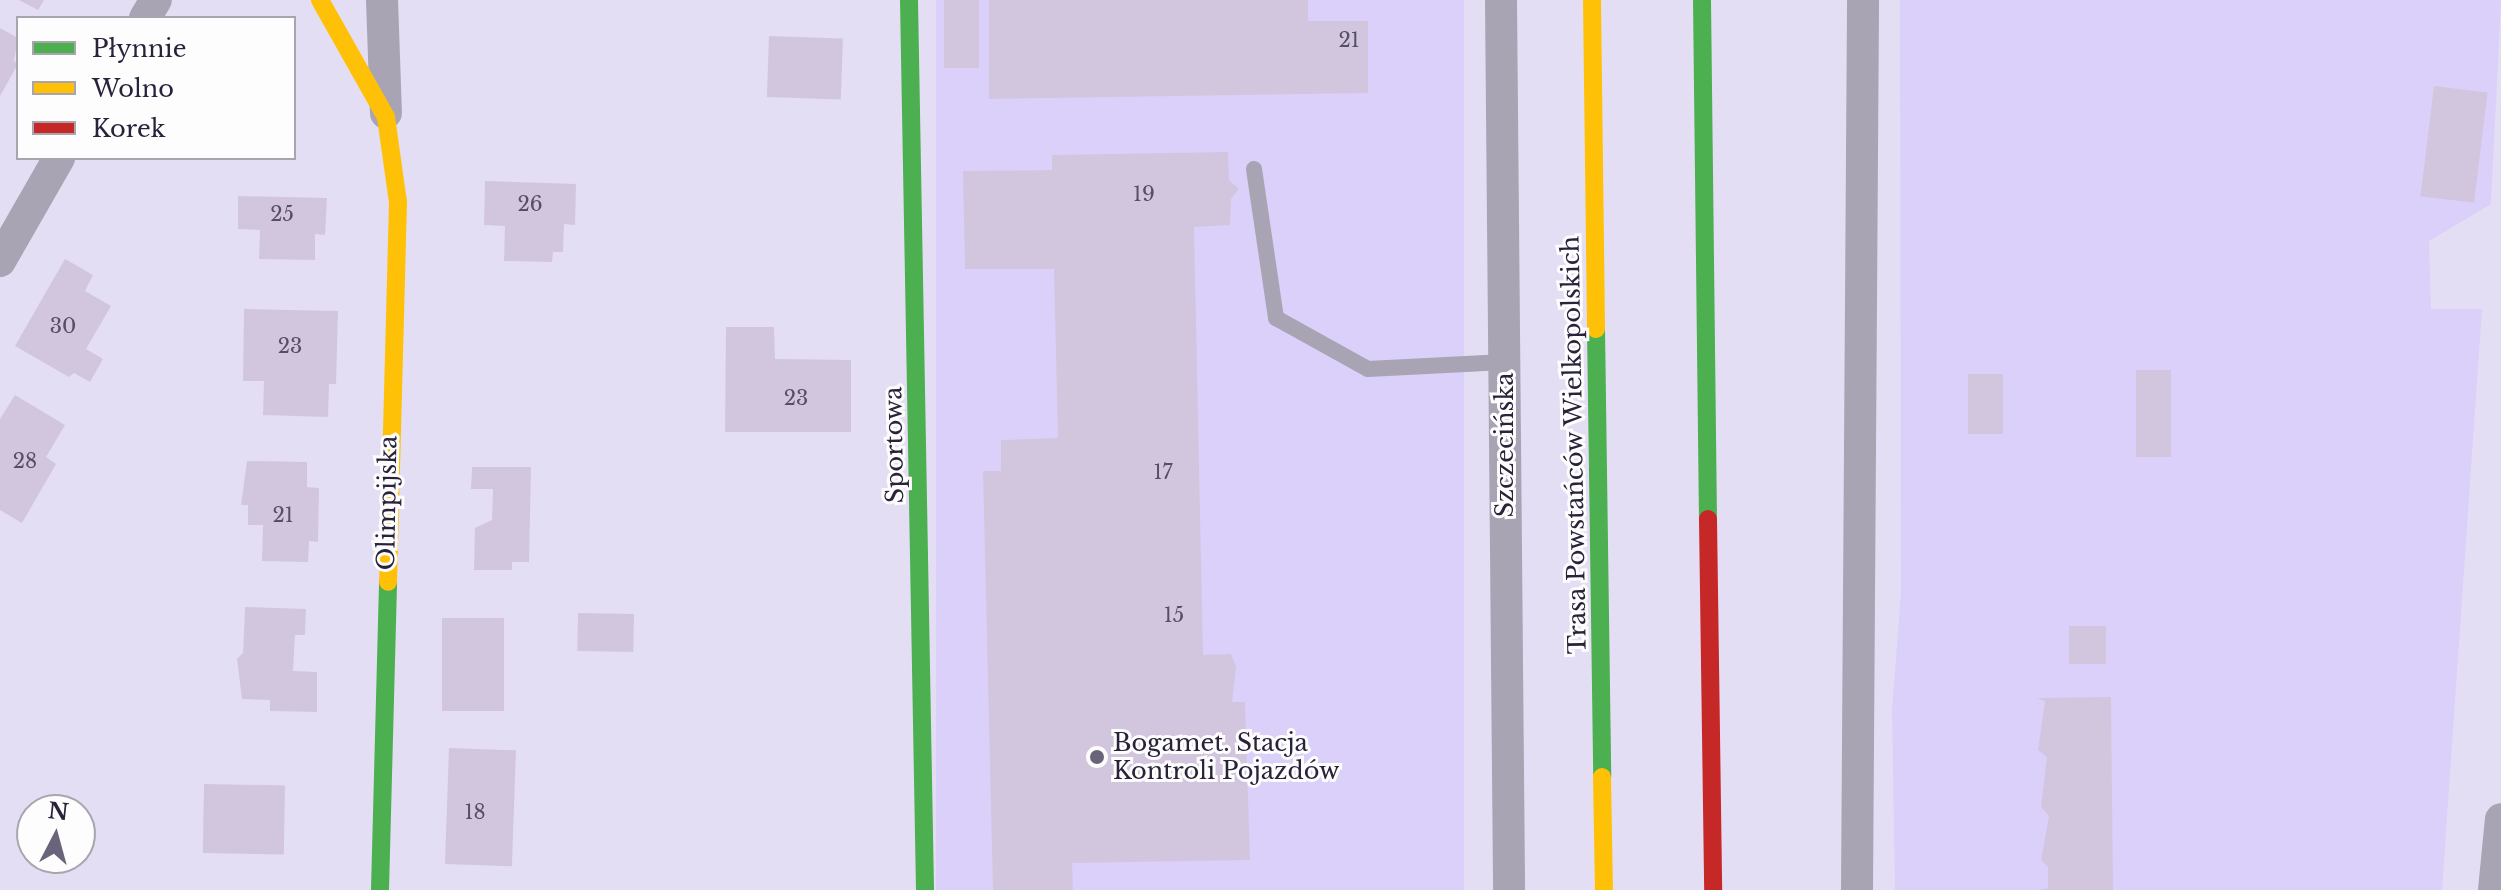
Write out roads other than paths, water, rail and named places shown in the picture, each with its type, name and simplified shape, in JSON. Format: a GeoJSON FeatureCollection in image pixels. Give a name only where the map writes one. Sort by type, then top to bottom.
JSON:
{"type":"FeatureCollection","features":[{"type":"Feature","properties":{"kind":"main road","name":"Olimpijska"},"geometry":{"type":"LineString","coordinates":[[320,0],[386,117],[398,202],[380,890]]}},
{"type":"Feature","properties":{"kind":"main road","name":"Sportowa"},"geometry":{"type":"LineString","coordinates":[[909,0],[925,890]]}},
{"type":"Feature","properties":{"kind":"main road","name":"Trasa Powstańców Wielkopolskich"},"geometry":{"type":"LineString","coordinates":[[1592,0],[1604,890]]}},
{"type":"Feature","properties":{"kind":"main road"},"geometry":{"type":"LineString","coordinates":[[1702,0],[1713,890]]}},
{"type":"Feature","properties":{"kind":"street","name":"Olimpijska"},"geometry":{"type":"LineString","coordinates":[[382,0],[386,117]]}},
{"type":"Feature","properties":{"kind":"street","name":"Szczecińska"},"geometry":{"type":"LineString","coordinates":[[1501,0],[1509,890]]}},
{"type":"Feature","properties":{"kind":"street"},"geometry":{"type":"LineString","coordinates":[[1857,890],[1863,0]]}},
{"type":"Feature","properties":{"kind":"street"},"geometry":{"type":"LineString","coordinates":[[0,261],[58,160]]}},
{"type":"Feature","properties":{"kind":"street"},"geometry":{"type":"LineString","coordinates":[[2494,890],[2501,819]]}},
{"type":"Feature","properties":{"kind":"lane"},"geometry":{"type":"LineString","coordinates":[[1254,169],[1276,318],[1368,369],[1505,362]]}},
{"type":"Feature","properties":{"kind":"place","name":"Bogamet. Stacja Kontroli Pojazdów"},"geometry":{"type":"Point","coordinates":[1097,757]}}]}
